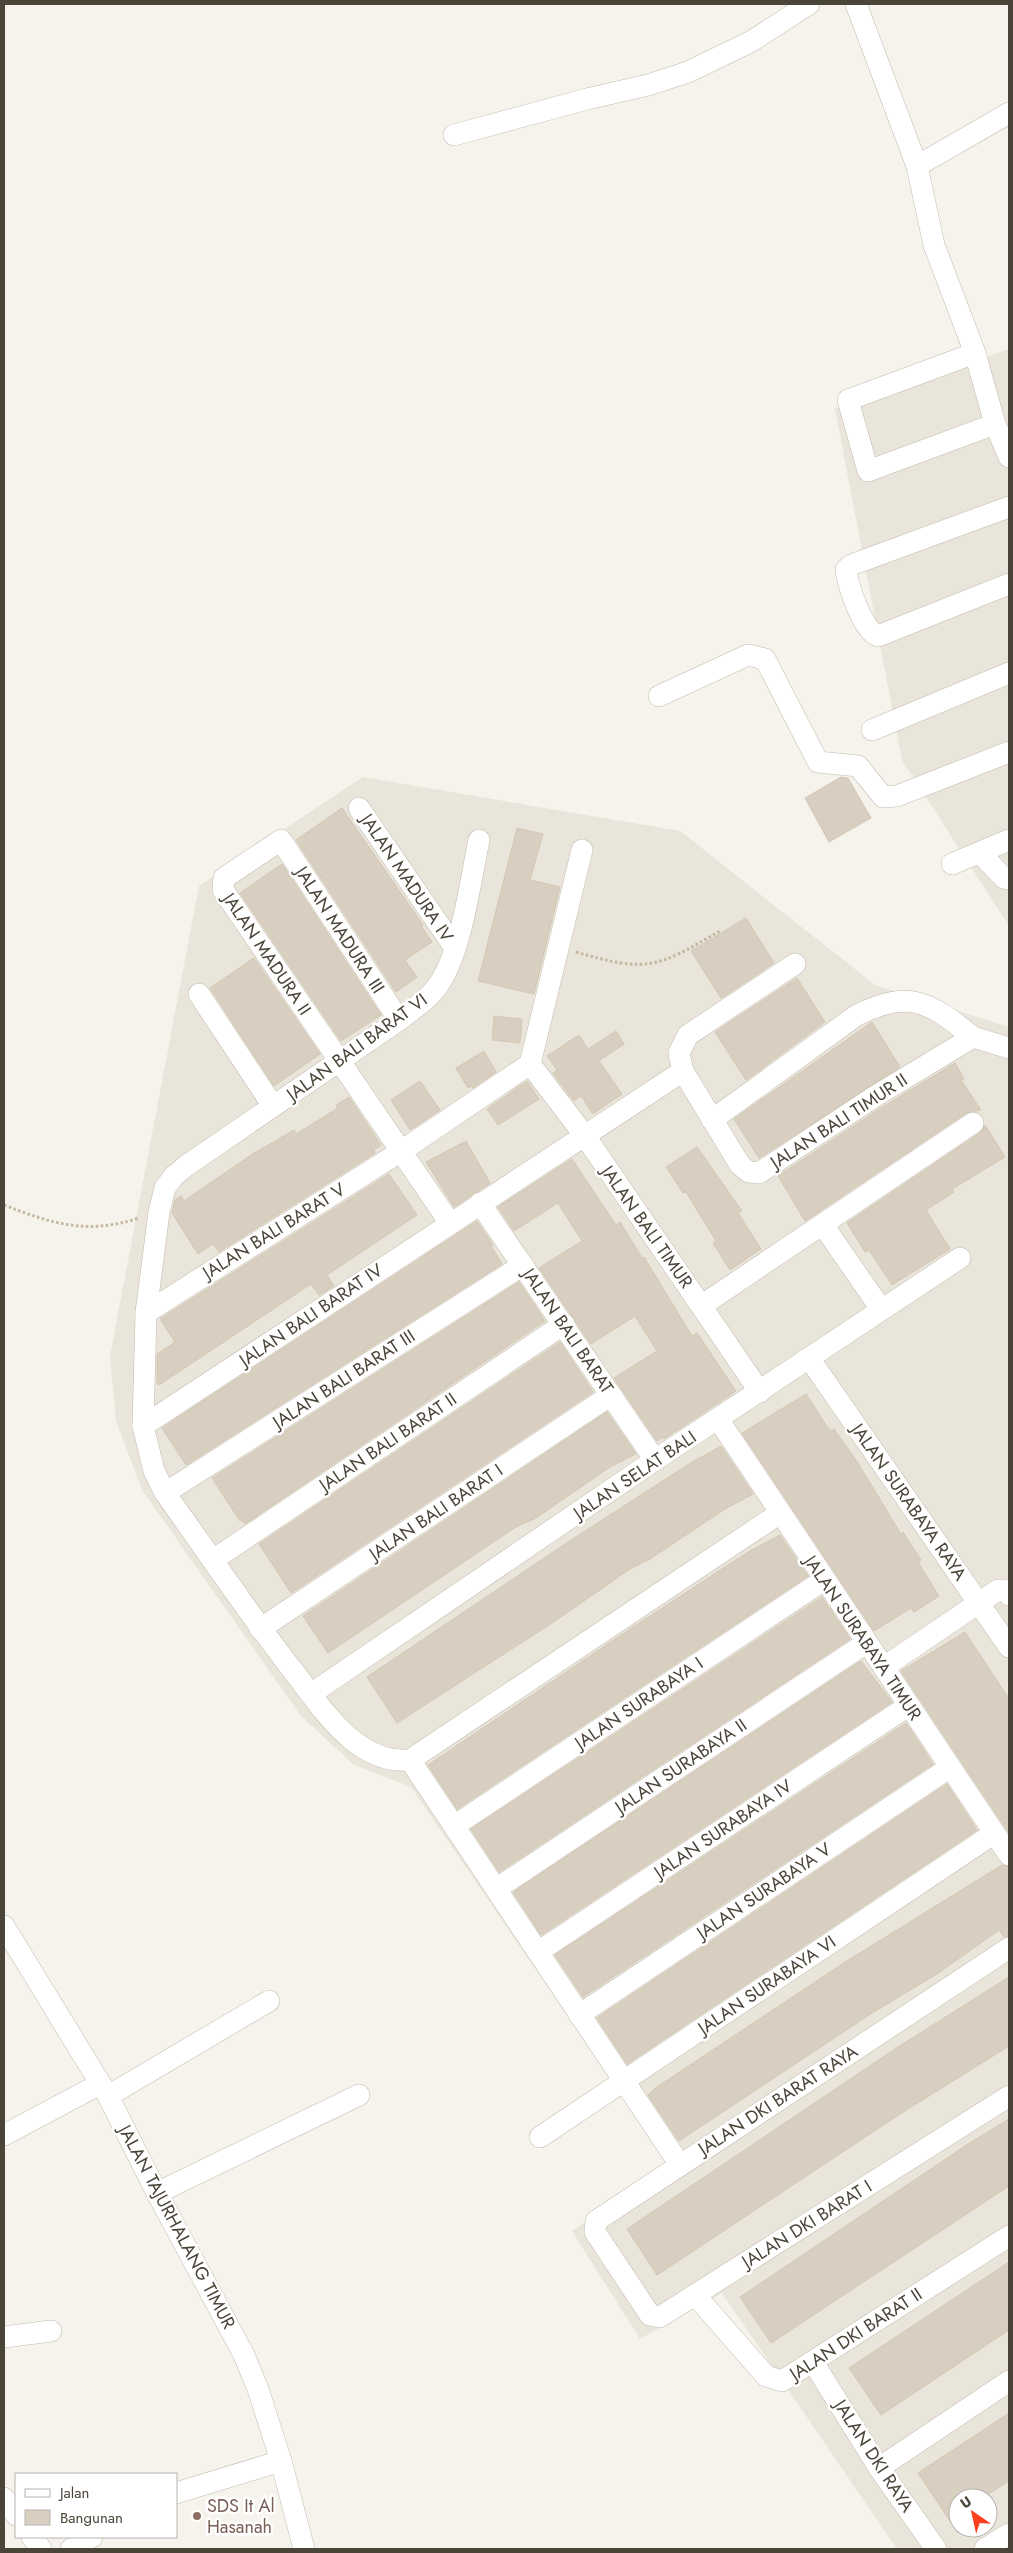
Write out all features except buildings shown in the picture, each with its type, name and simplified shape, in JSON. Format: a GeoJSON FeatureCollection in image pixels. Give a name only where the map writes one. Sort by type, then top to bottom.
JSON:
{"type":"FeatureCollection","features":[{"type":"Feature","properties":{"kind":"street"},"geometry":{"type":"LineString","coordinates":[[454,135],[587,99],[648,85],[688,72],[752,42],[809,4]]}},
{"type":"Feature","properties":{"kind":"street"},"geometry":{"type":"LineString","coordinates":[[856,4],[917,166],[934,245],[975,353],[994,424],[1009,457]]}},
{"type":"Feature","properties":{"kind":"street"},"geometry":{"type":"LineString","coordinates":[[917,166],[1009,113]]}},
{"type":"Feature","properties":{"kind":"street"},"geometry":{"type":"LineString","coordinates":[[975,353],[848,400],[868,471],[994,424]]}},
{"type":"Feature","properties":{"kind":"street"},"geometry":{"type":"LineString","coordinates":[[1009,507],[851,565],[846,570],[857,606],[870,631],[878,636],[1009,584]]}},
{"type":"Feature","properties":{"kind":"street"},"geometry":{"type":"LineString","coordinates":[[660,696],[748,655],[765,659],[818,762],[858,766],[883,798],[897,796],[1009,752]]}},
{"type":"Feature","properties":{"kind":"street"},"geometry":{"type":"LineString","coordinates":[[872,730],[1009,673]]}},
{"type":"Feature","properties":{"kind":"street","name":"JALAN MADURA IV"},"geometry":{"type":"LineString","coordinates":[[359,808],[455,948]]}},
{"type":"Feature","properties":{"kind":"street","name":"JALAN MADURA III"},"geometry":{"type":"LineString","coordinates":[[281,840],[399,1020]]}},
{"type":"Feature","properties":{"kind":"street","name":"JALAN MADURA II"},"geometry":{"type":"LineString","coordinates":[[281,840],[224,878],[223,890],[339,1062]]}},
{"type":"Feature","properties":{"kind":"street","name":"JALAN BALI BARAT VI"},"geometry":{"type":"LineString","coordinates":[[410,1760],[387,1759],[356,1742],[311,1694],[260,1629],[165,1493],[154,1471],[143,1426],[146,1313],[159,1212],[165,1188],[174,1176],[399,1020],[432,994],[449,967],[455,948],[479,840]]}},
{"type":"Feature","properties":{"kind":"street"},"geometry":{"type":"LineString","coordinates":[[952,864],[1009,840]]}},
{"type":"Feature","properties":{"kind":"street"},"geometry":{"type":"LineString","coordinates":[[530,1064],[582,850]]}},
{"type":"Feature","properties":{"kind":"street"},"geometry":{"type":"LineString","coordinates":[[980,853],[1004,878],[1009,879]]}},
{"type":"Feature","properties":{"kind":"street"},"geometry":{"type":"LineString","coordinates":[[683,1071],[679,1053],[688,1035],[795,964]]}},
{"type":"Feature","properties":{"kind":"street"},"geometry":{"type":"LineString","coordinates":[[199,994],[273,1106]]}},
{"type":"Feature","properties":{"kind":"street"},"geometry":{"type":"LineString","coordinates":[[712,1120],[857,1015],[878,1004],[900,1000],[924,1004],[948,1017],[973,1036],[1009,1048]]}},
{"type":"Feature","properties":{"kind":"street","name":"JALAN BALI TIMUR II"},"geometry":{"type":"LineString","coordinates":[[683,1071],[740,1165],[749,1172],[759,1174],[874,1097],[973,1036]]}},
{"type":"Feature","properties":{"kind":"street"},"geometry":{"type":"LineString","coordinates":[[339,1062],[403,1150],[450,1222]]}},
{"type":"Feature","properties":{"kind":"street","name":"JALAN BALI TIMUR"},"geometry":{"type":"LineString","coordinates":[[530,1064],[585,1136],[760,1392]]}},
{"type":"Feature","properties":{"kind":"street","name":"JALAN BALI BARAT V"},"geometry":{"type":"LineString","coordinates":[[146,1313],[403,1150],[530,1064]]}},
{"type":"Feature","properties":{"kind":"street","name":"JALAN BALI BARAT IV"},"geometry":{"type":"LineString","coordinates":[[143,1426],[450,1222],[683,1071]]}},
{"type":"Feature","properties":{"kind":"street"},"geometry":{"type":"LineString","coordinates":[[701,1306],[973,1122]]}},
{"type":"Feature","properties":{"kind":"street","name":"JALAN BALI BARAT"},"geometry":{"type":"LineString","coordinates":[[480,1203],[655,1460]]}},
{"type":"Feature","properties":{"kind":"street"},"geometry":{"type":"LineString","coordinates":[[823,1225],[881,1309]]}},
{"type":"Feature","properties":{"kind":"street","name":"JALAN SELAT BALI"},"geometry":{"type":"LineString","coordinates":[[311,1694],[655,1460],[960,1258]]}},
{"type":"Feature","properties":{"kind":"street","name":"JALAN BALI BARAT III"},"geometry":{"type":"LineString","coordinates":[[165,1493],[523,1264]]}},
{"type":"Feature","properties":{"kind":"street","name":"JALAN BALI BARAT II"},"geometry":{"type":"LineString","coordinates":[[213,1560],[564,1324]]}},
{"type":"Feature","properties":{"kind":"street","name":"JALAN SURABAYA RAYA"},"geometry":{"type":"LineString","coordinates":[[808,1358],[980,1602],[1009,1647]]}},
{"type":"Feature","properties":{"kind":"street","name":"JALAN BALI BARAT I"},"geometry":{"type":"LineString","coordinates":[[260,1629],[611,1395]]}},
{"type":"Feature","properties":{"kind":"street","name":"JALAN SURABAYA TIMUR"},"geometry":{"type":"LineString","coordinates":[[718,1419],[866,1643],[884,1666],[908,1706],[993,1834],[1009,1855]]}},
{"type":"Feature","properties":{"kind":"street"},"geometry":{"type":"LineString","coordinates":[[680,2165],[410,1760],[780,1513]]}},
{"type":"Feature","properties":{"kind":"street","name":"JALAN SURABAYA I"},"geometry":{"type":"LineString","coordinates":[[454,1826],[824,1580]]}},
{"type":"Feature","properties":{"kind":"street"},"geometry":{"type":"LineString","coordinates":[[884,1666],[1002,1588],[1009,1595]]}},
{"type":"Feature","properties":{"kind":"street","name":"JALAN SURABAYA II"},"geometry":{"type":"LineString","coordinates":[[496,1889],[866,1643]]}},
{"type":"Feature","properties":{"kind":"street","name":"JALAN SURABAYA IV"},"geometry":{"type":"LineString","coordinates":[[538,1952],[908,1706]]}},
{"type":"Feature","properties":{"kind":"street","name":"JALAN SURABAYA V"},"geometry":{"type":"LineString","coordinates":[[579,2014],[949,1768]]}},
{"type":"Feature","properties":{"kind":"street","name":"JALAN SURABAYA VI"},"geometry":{"type":"LineString","coordinates":[[540,2137],[993,1834]]}},
{"type":"Feature","properties":{"kind":"street","name":"JALAN TAJURHALANG TIMUR"},"geometry":{"type":"LineString","coordinates":[[4,1926],[104,2090],[244,2355],[258,2389],[281,2461],[304,2549]]}},
{"type":"Feature","properties":{"kind":"street","name":"JALAN DKI BARAT RAYA"},"geometry":{"type":"LineString","coordinates":[[621,2270],[595,2232],[596,2220],[1009,1948]]}},
{"type":"Feature","properties":{"kind":"street"},"geometry":{"type":"LineString","coordinates":[[4,2135],[104,2090],[269,2002]]}},
{"type":"Feature","properties":{"kind":"street"},"geometry":{"type":"LineString","coordinates":[[157,2193],[359,2095]]}},
{"type":"Feature","properties":{"kind":"street","name":"JALAN DKI BARAT I"},"geometry":{"type":"LineString","coordinates":[[621,2270],[650,2315],[654,2318],[660,2318],[1009,2096]]}},
{"type":"Feature","properties":{"kind":"street","name":"JALAN DKI BARAT II"},"geometry":{"type":"LineString","coordinates":[[695,2295],[766,2376],[782,2381],[1009,2236]]}},
{"type":"Feature","properties":{"kind":"street"},"geometry":{"type":"LineString","coordinates":[[4,2336],[51,2331]]}},
{"type":"Feature","properties":{"kind":"street","name":"JALAN DKI RAYA"},"geometry":{"type":"LineString","coordinates":[[813,2362],[879,2468],[936,2549]]}},
{"type":"Feature","properties":{"kind":"street"},"geometry":{"type":"LineString","coordinates":[[879,2468],[1009,2381]]}},
{"type":"Feature","properties":{"kind":"street"},"geometry":{"type":"LineString","coordinates":[[178,2492],[281,2461]]}},
{"type":"Feature","properties":{"kind":"street"},"geometry":{"type":"LineString","coordinates":[[4,2498],[15,2514]]}},
{"type":"Feature","properties":{"kind":"street"},"geometry":{"type":"LineString","coordinates":[[985,2549],[1009,2534]]}},
{"type":"Feature","properties":{"kind":"street"},"geometry":{"type":"LineString","coordinates":[[33,2538],[40,2549]]}},
{"type":"Feature","properties":{"kind":"street"},"geometry":{"type":"LineString","coordinates":[[71,2549],[90,2538]]}},
{"type":"Feature","properties":{"kind":"path"},"geometry":{"type":"LineString","coordinates":[[558,947],[619,964],[640,966],[661,962],[680,954],[720,931]]}},
{"type":"Feature","properties":{"kind":"path"},"geometry":{"type":"LineString","coordinates":[[4,1205],[68,1227],[127,1222],[159,1212]]}},
{"type":"Feature","properties":{"kind":"shaded area"},"geometry":{"type":"Polygon","coordinates":[[[1009,349],[1009,926],[902,760],[835,409],[1009,349]]]}},
{"type":"Feature","properties":{"kind":"shaded area"},"geometry":{"type":"Polygon","coordinates":[[[363,777],[680,831],[875,985],[1009,1027],[1009,2549],[897,2549],[722,2293],[640,2339],[572,2231],[670,2166],[411,1787],[354,1765],[301,1716],[142,1490],[116,1421],[110,1356],[199,886],[363,777]]]}},
{"type":"Feature","properties":{"kind":"place","name":"SDS It Al Hasanah"},"geometry":{"type":"Point","coordinates":[197,2516]}}]}
